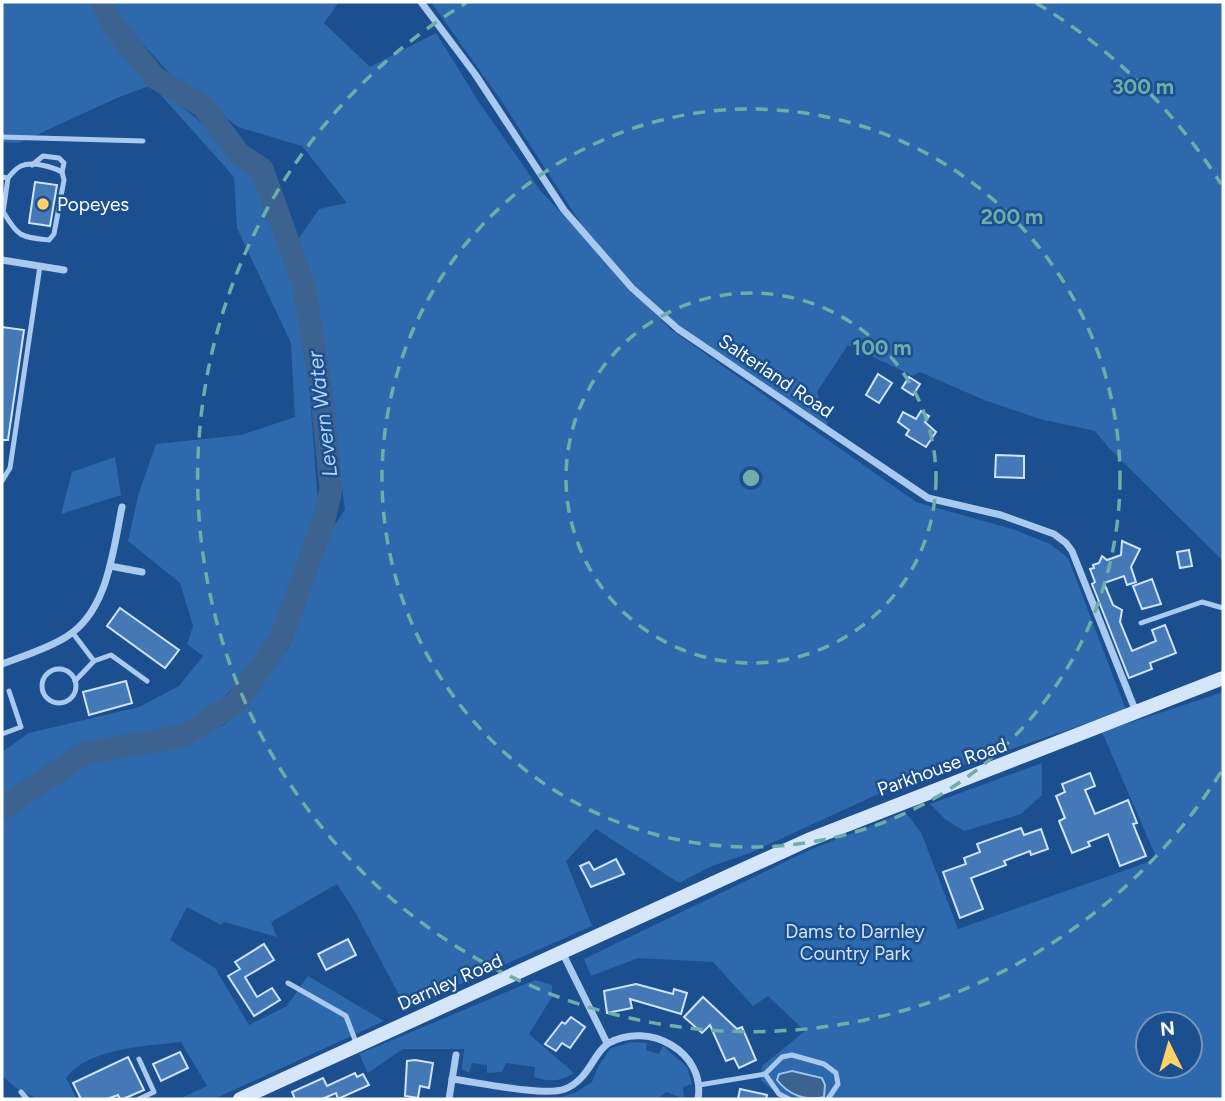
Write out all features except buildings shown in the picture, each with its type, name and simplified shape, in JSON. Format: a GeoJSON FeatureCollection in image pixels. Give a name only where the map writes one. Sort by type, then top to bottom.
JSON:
{"type":"FeatureCollection","features":[{"type":"Feature","properties":{"kind":"main road","name":"Parkhouse Road"},"geometry":{"type":"LineString","coordinates":[[677,900],[863,817],[1223,678]]}},
{"type":"Feature","properties":{"kind":"main road","name":"Darnley Road"},"geometry":{"type":"LineString","coordinates":[[240,1099],[677,900]]}},
{"type":"Feature","properties":{"kind":"street","name":"Salterland Road"},"geometry":{"type":"LineString","coordinates":[[421,2],[475,74],[564,210],[651,307],[678,329],[928,498],[1001,515],[1054,534],[1066,543],[1072,551],[1103,634],[1137,713]]}},
{"type":"Feature","properties":{"kind":"street"},"geometry":{"type":"LineString","coordinates":[[2,260],[64,270]]}},
{"type":"Feature","properties":{"kind":"street"},"geometry":{"type":"LineString","coordinates":[[2,664],[43,649],[68,636],[84,620],[99,600],[110,566],[122,507]]}},
{"type":"Feature","properties":{"kind":"street"},"geometry":{"type":"LineString","coordinates":[[110,566],[142,572]]}},
{"type":"Feature","properties":{"kind":"street"},"geometry":{"type":"LineString","coordinates":[[562,953],[607,1043]]}},
{"type":"Feature","properties":{"kind":"street"},"geometry":{"type":"LineString","coordinates":[[452,1079],[548,1092],[565,1089],[583,1078],[607,1043],[631,1036],[646,1036],[662,1040],[687,1057],[699,1084],[698,1099]]}},
{"type":"Feature","properties":{"kind":"street"},"geometry":{"type":"LineString","coordinates":[[449,1099],[456,1055]]}},
{"type":"Feature","properties":{"kind":"lane"},"geometry":{"type":"LineString","coordinates":[[2,137],[143,141]]}},
{"type":"Feature","properties":{"kind":"lane"},"geometry":{"type":"LineString","coordinates":[[32,165],[43,156],[59,158],[64,163],[64,180],[54,234],[49,240],[22,237],[3,213],[5,177],[26,164],[32,165],[55,168],[62,172]]}},
{"type":"Feature","properties":{"kind":"lane"},"geometry":{"type":"LineString","coordinates":[[2,481],[10,468],[40,266]]}},
{"type":"Feature","properties":{"kind":"lane"},"geometry":{"type":"LineString","coordinates":[[1141,623],[1202,602],[1223,608]]}},
{"type":"Feature","properties":{"kind":"lane"},"geometry":{"type":"LineString","coordinates":[[72,632],[94,662]]}},
{"type":"Feature","properties":{"kind":"lane"},"geometry":{"type":"LineString","coordinates":[[75,681],[69,672],[53,670],[44,677],[42,688],[47,698],[63,702],[75,692],[75,681],[94,662],[111,655],[146,681]]}},
{"type":"Feature","properties":{"kind":"lane"},"geometry":{"type":"LineString","coordinates":[[2,734],[21,727],[9,691]]}},
{"type":"Feature","properties":{"kind":"lane"},"geometry":{"type":"LineString","coordinates":[[288,984],[346,1016],[357,1045]]}},
{"type":"Feature","properties":{"kind":"lane"},"geometry":{"type":"LineString","coordinates":[[699,1084],[765,1074],[782,1057],[792,1055],[824,1063],[836,1073],[838,1084],[828,1099]]}},
{"type":"Feature","properties":{"kind":"lane"},"geometry":{"type":"LineString","coordinates":[[139,1059],[155,1092],[139,1099]]}},
{"type":"Feature","properties":{"kind":"lane"},"geometry":{"type":"LineString","coordinates":[[765,1074],[779,1094],[789,1099]]}},
{"type":"Feature","properties":{"kind":"lane"},"geometry":{"type":"LineString","coordinates":[[21,1092],[27,1099]]}},
{"type":"Feature","properties":{"kind":"green space"},"geometry":{"type":"Polygon","coordinates":[[[2,2],[95,2],[105,30],[152,85],[119,97],[19,143],[2,142],[2,2]]]}},
{"type":"Feature","properties":{"kind":"green space"},"geometry":{"type":"Polygon","coordinates":[[[110,2],[339,2],[324,23],[370,67],[436,33],[479,102],[540,190],[670,329],[916,502],[1012,529],[1050,544],[1068,558],[1126,710],[876,795],[679,883],[596,829],[566,861],[592,926],[406,1008],[354,910],[337,884],[271,922],[277,937],[224,922],[221,925],[187,907],[170,940],[215,968],[249,1025],[287,1006],[308,976],[384,1021],[214,1099],[179,1099],[207,1086],[181,1042],[119,1050],[88,1060],[66,1078],[77,1099],[35,1099],[21,1092],[2,1076],[2,816],[62,773],[103,755],[181,744],[224,725],[252,697],[289,647],[324,540],[345,510],[323,356],[299,238],[319,209],[347,203],[302,146],[238,127],[172,76],[129,29],[110,2]]]}},
{"type":"Feature","properties":{"kind":"green space"},"geometry":{"type":"Polygon","coordinates":[[[431,2],[1223,2],[1223,561],[1095,431],[1040,419],[984,400],[920,372],[913,376],[848,345],[817,392],[828,426],[692,335],[637,288],[583,227],[500,99],[431,2]]]}},
{"type":"Feature","properties":{"kind":"green space"},"geometry":{"type":"Polygon","coordinates":[[[152,85],[195,117],[253,174],[293,280],[307,355],[318,504],[274,637],[253,666],[215,707],[180,728],[93,743],[2,800],[2,752],[29,733],[139,707],[179,686],[203,656],[187,644],[193,626],[180,583],[128,541],[138,496],[156,444],[241,435],[295,417],[291,343],[237,228],[234,177],[152,85]]]}},
{"type":"Feature","properties":{"kind":"green space"},"geometry":{"type":"Polygon","coordinates":[[[115,457],[121,495],[61,514],[72,472],[115,457]]]}},
{"type":"Feature","properties":{"kind":"green space","name":"Dams to Darnley Country Park"},"geometry":{"type":"Polygon","coordinates":[[[1223,692],[1223,1099],[783,1099],[761,1080],[762,1066],[805,1031],[768,996],[753,1006],[713,962],[638,958],[591,976],[584,959],[812,849],[905,812],[921,832],[958,929],[1157,859],[1102,732],[1223,692]]]}},
{"type":"Feature","properties":{"kind":"green space"},"geometry":{"type":"Polygon","coordinates":[[[1042,763],[1042,795],[1021,814],[964,831],[945,819],[930,804],[1042,763]]]}},
{"type":"Feature","properties":{"kind":"green space"},"geometry":{"type":"Polygon","coordinates":[[[535,980],[552,985],[552,997],[529,1034],[574,1073],[559,1080],[550,1080],[534,1077],[535,1067],[506,1063],[502,1072],[487,1073],[487,1065],[472,1063],[469,1073],[462,1069],[464,1049],[403,1049],[368,1073],[359,1054],[535,980]]]}},
{"type":"Feature","properties":{"kind":"green space"},"geometry":{"type":"Polygon","coordinates":[[[632,1042],[647,1043],[646,1050],[659,1054],[663,1046],[687,1067],[692,1084],[683,1087],[684,1099],[666,1092],[658,1099],[553,1099],[575,1093],[592,1082],[599,1065],[611,1048],[632,1042]]]}},
{"type":"Feature","properties":{"kind":"shaded area"},"geometry":{"type":"Polygon","coordinates":[[[792,1071],[822,1078],[825,1085],[824,1097],[798,1096],[787,1090],[777,1080],[779,1074],[792,1071]]]}},
{"type":"Feature","properties":{"kind":"waterway","name":"Levern Water"},"geometry":{"type":"LineString","coordinates":[[2,808],[85,753],[183,736],[236,703],[281,638],[324,520],[331,489],[321,388],[304,286],[262,169],[239,154],[203,106],[154,77],[112,24],[102,2]]}},
{"type":"Feature","properties":{"kind":"place","name":"Popeyes"},"geometry":{"type":"Point","coordinates":[43,204]}}]}
